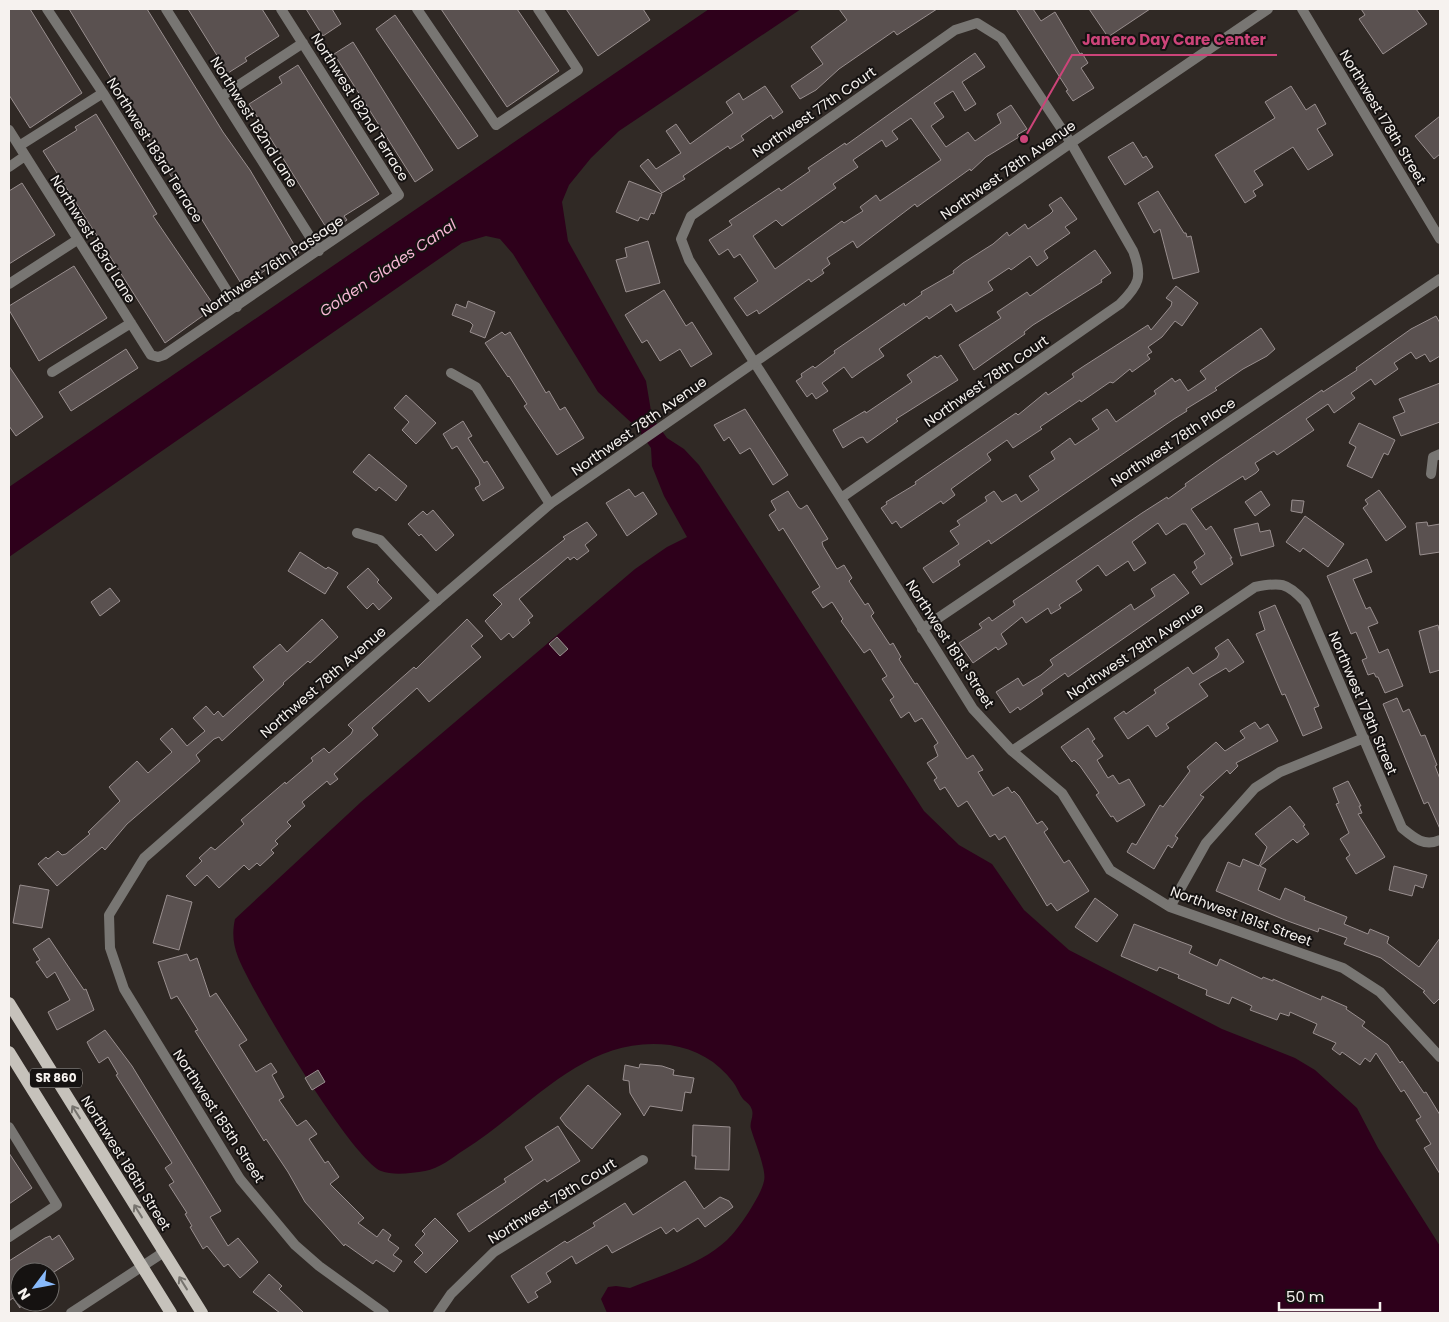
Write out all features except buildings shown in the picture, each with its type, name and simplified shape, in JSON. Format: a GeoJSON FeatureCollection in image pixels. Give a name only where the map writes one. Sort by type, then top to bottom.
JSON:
{"type":"FeatureCollection","features":[{"type":"Feature","properties":{"kind":"main road","name":"Northwest 186th Street"},"geometry":{"type":"LineString","coordinates":[[9,1003],[202,1313]]}},
{"type":"Feature","properties":{"kind":"main road","name":"SR 860"},"geometry":{"type":"LineString","coordinates":[[9,1052],[172,1313]]}},
{"type":"Feature","properties":{"kind":"street","name":"Northwest 183rd Terrace"},"geometry":{"type":"LineString","coordinates":[[47,9],[103,93],[237,307]]}},
{"type":"Feature","properties":{"kind":"street","name":"Northwest 182nd Lane"},"geometry":{"type":"LineString","coordinates":[[166,9],[319,251]]}},
{"type":"Feature","properties":{"kind":"street","name":"Northwest 182nd Terrace"},"geometry":{"type":"LineString","coordinates":[[280,9],[399,195]]}},
{"type":"Feature","properties":{"kind":"street"},"geometry":{"type":"LineString","coordinates":[[418,9],[496,125],[578,70],[538,9]]}},
{"type":"Feature","properties":{"kind":"street","name":"Northwest 78th Avenue"},"geometry":{"type":"LineString","coordinates":[[110,948],[109,915],[144,858],[550,504],[1268,9]]}},
{"type":"Feature","properties":{"kind":"street","name":"Northwest 178th Street"},"geometry":{"type":"LineString","coordinates":[[1302,9],[1440,239]]}},
{"type":"Feature","properties":{"kind":"street","name":"Northwest 77th Court"},"geometry":{"type":"LineString","coordinates":[[681,239],[691,216],[955,30],[977,23],[1001,38],[1071,143]]}},
{"type":"Feature","properties":{"kind":"street"},"geometry":{"type":"LineString","coordinates":[[222,96],[303,43]]}},
{"type":"Feature","properties":{"kind":"street"},"geometry":{"type":"LineString","coordinates":[[19,146],[103,93]]}},
{"type":"Feature","properties":{"kind":"street","name":"Northwest 183rd Lane"},"geometry":{"type":"LineString","coordinates":[[9,130],[151,355],[158,357]]}},
{"type":"Feature","properties":{"kind":"street","name":"Northwest 78th Court"},"geometry":{"type":"LineString","coordinates":[[841,498],[1120,304],[1135,289],[1138,278],[1138,265],[1133,251],[1071,143]]}},
{"type":"Feature","properties":{"kind":"street"},"geometry":{"type":"LineString","coordinates":[[9,166],[25,156]]}},
{"type":"Feature","properties":{"kind":"street","name":"Northwest 76th Passage"},"geometry":{"type":"LineString","coordinates":[[158,357],[164,355],[237,307],[399,195]]}},
{"type":"Feature","properties":{"kind":"street","name":"Northwest 181st Street"},"geometry":{"type":"LineString","coordinates":[[681,239],[689,260],[973,709],[1012,751],[1062,793],[1110,870],[1170,907],[1343,968],[1380,992],[1440,1057]]}},
{"type":"Feature","properties":{"kind":"street"},"geometry":{"type":"LineString","coordinates":[[9,284],[78,240]]}},
{"type":"Feature","properties":{"kind":"street","name":"Northwest 78th Place"},"geometry":{"type":"LineString","coordinates":[[922,629],[1440,279]]}},
{"type":"Feature","properties":{"kind":"street"},"geometry":{"type":"LineString","coordinates":[[52,372],[131,323]]}},
{"type":"Feature","properties":{"kind":"street"},"geometry":{"type":"LineString","coordinates":[[451,373],[476,387],[550,504]]}},
{"type":"Feature","properties":{"kind":"street"},"geometry":{"type":"LineString","coordinates":[[1431,474],[1433,457],[1440,454]]}},
{"type":"Feature","properties":{"kind":"street"},"geometry":{"type":"LineString","coordinates":[[357,533],[380,540],[437,601]]}},
{"type":"Feature","properties":{"kind":"street","name":"Northwest 179th Street"},"geometry":{"type":"LineString","coordinates":[[1276,582],[1292,588],[1305,602],[1402,828],[1418,841],[1434,843],[1440,840]]}},
{"type":"Feature","properties":{"kind":"street","name":"Northwest 79th Avenue"},"geometry":{"type":"LineString","coordinates":[[1012,751],[1255,587],[1276,582]]}},
{"type":"Feature","properties":{"kind":"street"},"geometry":{"type":"LineString","coordinates":[[1170,907],[1206,843],[1255,788],[1280,772],[1364,738]]}},
{"type":"Feature","properties":{"kind":"street","name":"Northwest 185th Street"},"geometry":{"type":"LineString","coordinates":[[110,948],[124,990],[240,1179],[295,1245],[319,1266],[384,1313]]}},
{"type":"Feature","properties":{"kind":"street"},"geometry":{"type":"LineString","coordinates":[[9,1127],[57,1204],[9,1237]]}},
{"type":"Feature","properties":{"kind":"street","name":"Northwest 79th Court"},"geometry":{"type":"LineString","coordinates":[[438,1313],[451,1294],[494,1252],[643,1160]]}},
{"type":"Feature","properties":{"kind":"street"},"geometry":{"type":"LineString","coordinates":[[71,1313],[164,1252]]}},
{"type":"Feature","properties":{"kind":"water","name":"Golden Glades Canal"},"geometry":{"type":"Polygon","coordinates":[[[709,9],[801,9],[619,131],[591,158],[569,185],[562,202],[568,241],[646,381],[652,417],[667,438],[684,449],[699,465],[924,811],[959,845],[992,864],[1024,910],[1069,950],[1222,1029],[1295,1058],[1315,1070],[1357,1108],[1378,1148],[1440,1246],[1440,1313],[607,1313],[601,1299],[608,1287],[630,1288],[668,1273],[706,1256],[727,1240],[748,1212],[764,1181],[762,1163],[751,1127],[752,1110],[750,1106],[727,1075],[713,1062],[697,1053],[670,1045],[639,1045],[611,1051],[584,1063],[560,1078],[488,1133],[435,1168],[414,1173],[392,1173],[381,1171],[367,1160],[326,1107],[262,1004],[236,952],[233,934],[235,919],[361,802],[635,569],[667,547],[687,537],[664,496],[652,466],[651,448],[636,427],[598,392],[513,254],[500,239],[486,236],[462,243],[9,557],[9,487],[709,9]]]}},
{"type":"Feature","properties":{"kind":"place","name":"Janero Day Care Center"},"geometry":{"type":"Point","coordinates":[1024,139]}}]}
